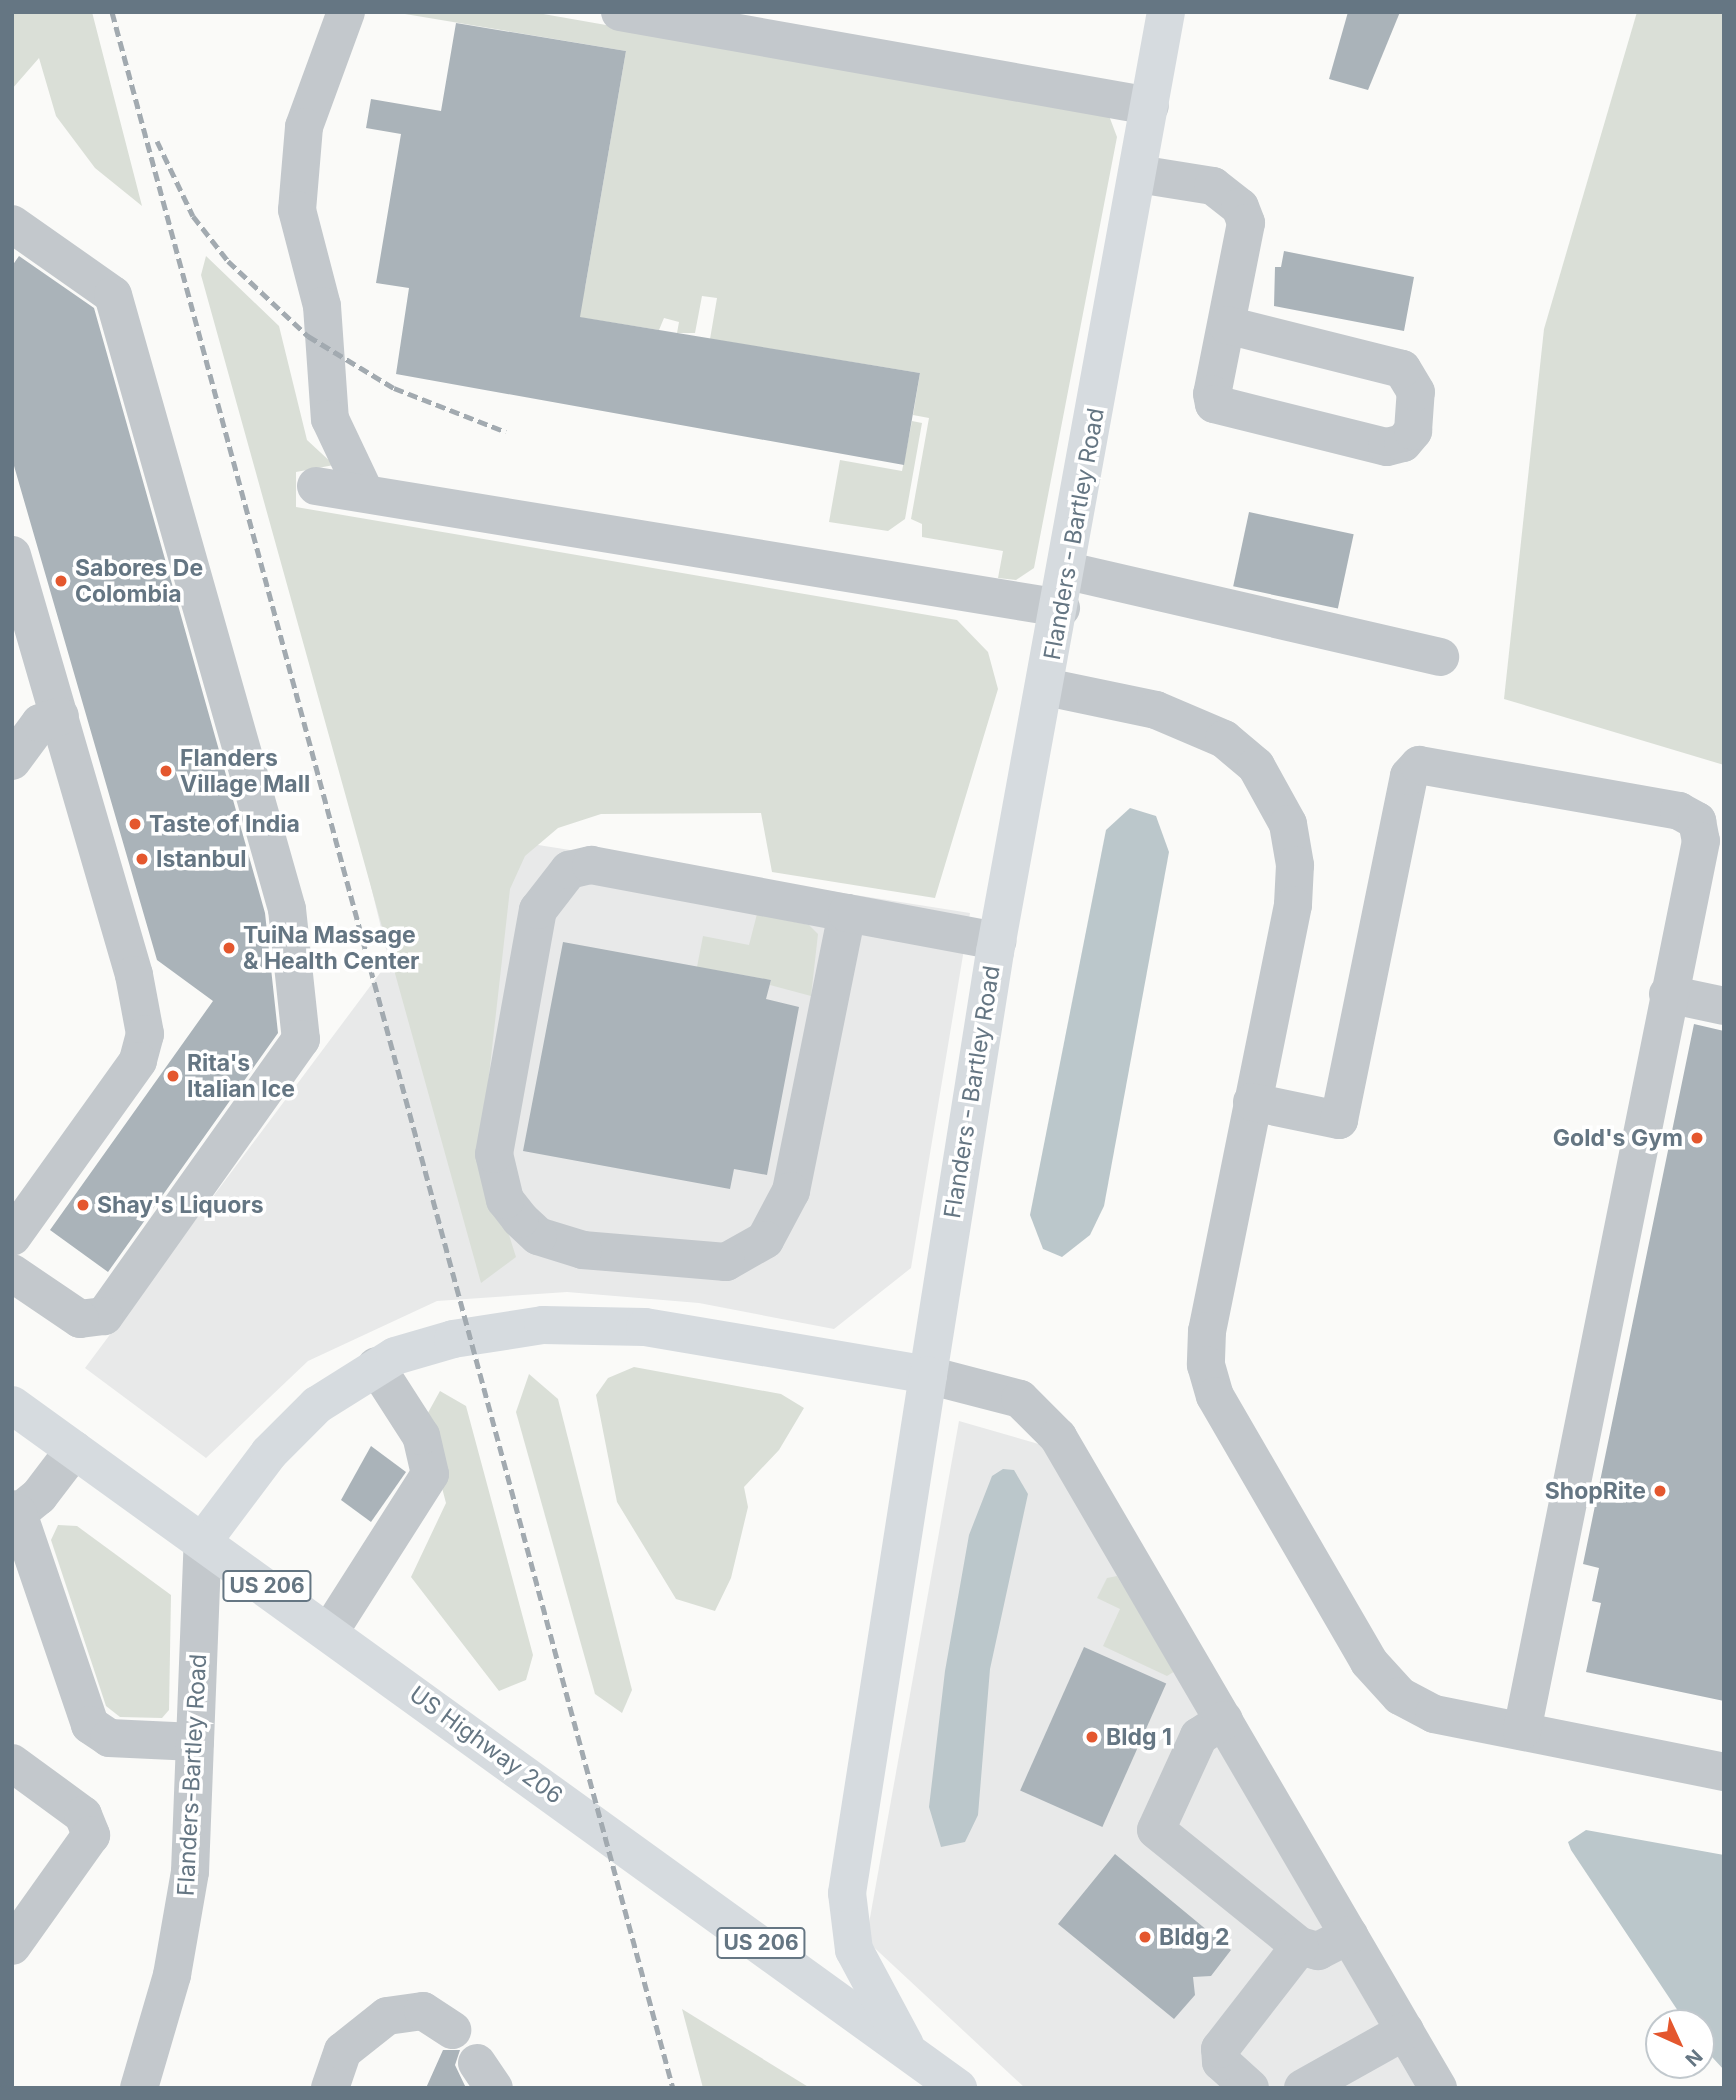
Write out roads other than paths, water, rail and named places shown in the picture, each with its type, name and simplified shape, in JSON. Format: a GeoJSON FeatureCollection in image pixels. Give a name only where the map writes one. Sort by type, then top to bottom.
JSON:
{"type":"FeatureCollection","features":[{"type":"Feature","properties":{"kind":"main road","name":"Flanders - Bartley Road"},"geometry":{"type":"LineString","coordinates":[[906,2047],[855,1950],[847,1903],[997,941],[1068,571],[1166,12]]}},
{"type":"Feature","properties":{"kind":"main road"},"geometry":{"type":"LineString","coordinates":[[203,1541],[293,1428],[376,1366],[476,1334],[595,1324],[696,1333],[928,1375]]}},
{"type":"Feature","properties":{"kind":"main road","name":"US Highway 206"},"geometry":{"type":"LineString","coordinates":[[12,1405],[906,2047],[958,2088]]}},
{"type":"Feature","properties":{"kind":"street"},"geometry":{"type":"LineString","coordinates":[[346,12],[304,127],[297,210],[322,306],[330,419],[365,493]]}},
{"type":"Feature","properties":{"kind":"street"},"geometry":{"type":"LineString","coordinates":[[620,12],[1150,106]]}},
{"type":"Feature","properties":{"kind":"street"},"geometry":{"type":"LineString","coordinates":[[1138,174],[1213,186],[1240,208],[1246,239],[1227,325],[1212,399],[1221,410],[1387,447],[1409,438],[1416,422],[1416,392],[1402,369],[1227,325]]}},
{"type":"Feature","properties":{"kind":"street"},"geometry":{"type":"LineString","coordinates":[[12,224],[113,295],[287,909],[301,1039],[104,1316],[80,1319],[12,1273]]}},
{"type":"Feature","properties":{"kind":"street"},"geometry":{"type":"LineString","coordinates":[[316,486],[1061,608]]}},
{"type":"Feature","properties":{"kind":"street"},"geometry":{"type":"LineString","coordinates":[[12,555],[19,604],[60,716],[136,983],[145,1044],[12,1237]]}},
{"type":"Feature","properties":{"kind":"street"},"geometry":{"type":"LineString","coordinates":[[1068,571],[1440,657]]}},
{"type":"Feature","properties":{"kind":"street"},"geometry":{"type":"LineString","coordinates":[[1046,687],[1156,710],[1206,729],[1245,754],[1282,809],[1293,844],[1295,885],[1207,1331],[1212,1389],[1386,1683],[1434,1714],[1724,1772]]}},
{"type":"Feature","properties":{"kind":"street"},"geometry":{"type":"LineString","coordinates":[[12,761],[40,723],[60,716]]}},
{"type":"Feature","properties":{"kind":"street"},"geometry":{"type":"LineString","coordinates":[[1252,1102],[1339,1120],[1409,776],[1427,763],[1679,811],[1697,821],[1701,841],[1668,994],[1620,1176],[1522,1731]]}},
{"type":"Feature","properties":{"kind":"street"},"geometry":{"type":"LineString","coordinates":[[847,912],[791,1191],[765,1240],[726,1262],[661,1257],[559,1246],[520,1219],[505,1200],[494,1154],[538,910],[560,876],[591,865],[847,912],[997,941]]}},
{"type":"Feature","properties":{"kind":"street"},"geometry":{"type":"LineString","coordinates":[[1668,994],[1724,1006]]}},
{"type":"Feature","properties":{"kind":"street"},"geometry":{"type":"LineString","coordinates":[[330,1632],[430,1475],[421,1436],[376,1366]]}},
{"type":"Feature","properties":{"kind":"street"},"geometry":{"type":"LineString","coordinates":[[928,1375],[1009,1394],[1031,1407],[1066,1448],[1109,1551],[1224,1720],[1438,2088]]}},
{"type":"Feature","properties":{"kind":"street"},"geometry":{"type":"LineString","coordinates":[[74,1450],[15,1511],[95,1731],[122,1740],[195,1742]]}},
{"type":"Feature","properties":{"kind":"street","name":"Flanders-Bartley Road"},"geometry":{"type":"LineString","coordinates":[[139,2088],[185,1911],[203,1541]]}},
{"type":"Feature","properties":{"kind":"street"},"geometry":{"type":"LineString","coordinates":[[12,1587],[51,1615]]}},
{"type":"Feature","properties":{"kind":"street"},"geometry":{"type":"LineString","coordinates":[[1224,1720],[1199,1736],[1156,1830],[1300,1946],[1318,1951],[1349,1935]]}},
{"type":"Feature","properties":{"kind":"street"},"geometry":{"type":"LineString","coordinates":[[12,1763],[83,1815],[91,1835],[12,1946]]}},
{"type":"Feature","properties":{"kind":"street"},"geometry":{"type":"LineString","coordinates":[[1250,2088],[1221,2062],[1222,2044],[1300,1946]]}},
{"type":"Feature","properties":{"kind":"street"},"geometry":{"type":"LineString","coordinates":[[330,2088],[343,2051],[387,2017],[423,2011],[452,2030]]}},
{"type":"Feature","properties":{"kind":"street"},"geometry":{"type":"LineString","coordinates":[[1303,2088],[1405,2031]]}},
{"type":"Feature","properties":{"kind":"railway"},"geometry":{"type":"LineString","coordinates":[[112,12],[673,2088]]}},
{"type":"Feature","properties":{"kind":"railway"},"geometry":{"type":"LineString","coordinates":[[157,141],[193,216],[228,261],[308,336],[394,388],[506,432]]}},
{"type":"Feature","properties":{"kind":"place","name":"Sabores De Colombia"},"geometry":{"type":"Point","coordinates":[61,581]}},
{"type":"Feature","properties":{"kind":"place","name":"Flanders Village Mall"},"geometry":{"type":"Point","coordinates":[166,771]}},
{"type":"Feature","properties":{"kind":"place","name":"Taste of India"},"geometry":{"type":"Point","coordinates":[135,824]}},
{"type":"Feature","properties":{"kind":"place","name":"Istanbul"},"geometry":{"type":"Point","coordinates":[142,859]}},
{"type":"Feature","properties":{"kind":"place","name":"TuiNa Massage & Health Center"},"geometry":{"type":"Point","coordinates":[229,948]}},
{"type":"Feature","properties":{"kind":"place","name":"Rita's Italian Ice"},"geometry":{"type":"Point","coordinates":[173,1076]}},
{"type":"Feature","properties":{"kind":"place","name":"Gold's Gym"},"geometry":{"type":"Point","coordinates":[1697,1138]}},
{"type":"Feature","properties":{"kind":"place","name":"Shay's Liquors"},"geometry":{"type":"Point","coordinates":[83,1205]}},
{"type":"Feature","properties":{"kind":"place","name":"ShopRite"},"geometry":{"type":"Point","coordinates":[1660,1491]}},
{"type":"Feature","properties":{"kind":"place","name":"Bldg 1"},"geometry":{"type":"Point","coordinates":[1092,1737]}},
{"type":"Feature","properties":{"kind":"place","name":"Bldg 2"},"geometry":{"type":"Point","coordinates":[1145,1937]}}]}
